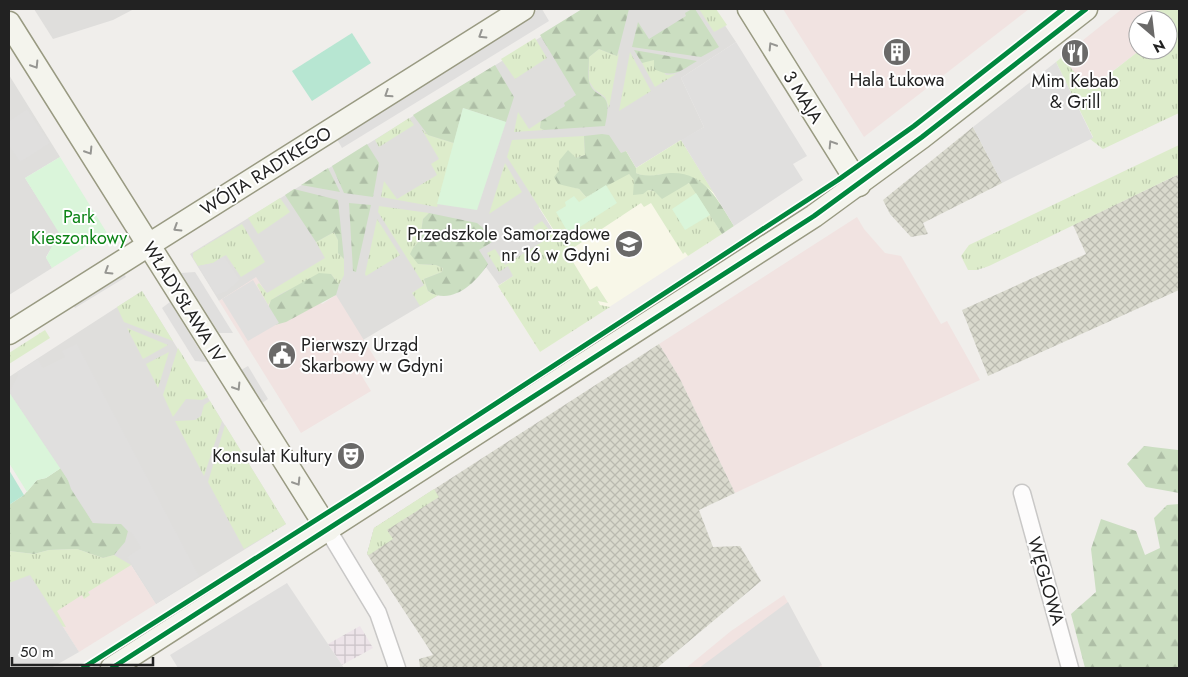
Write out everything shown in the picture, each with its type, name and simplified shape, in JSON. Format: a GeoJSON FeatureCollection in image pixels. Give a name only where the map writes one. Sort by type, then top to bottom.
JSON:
{"type":"FeatureCollection","features":[{"type":"Feature","properties":{"kind":"street","name":"WÓJTA RADTKEGO"},"geometry":{"type":"LineString","coordinates":[[9,333],[523,9]]}},
{"type":"Feature","properties":{"kind":"street","name":"3 MAJA"},"geometry":{"type":"LineString","coordinates":[[749,9],[859,185]]}},
{"type":"Feature","properties":{"kind":"street"},"geometry":{"type":"LineString","coordinates":[[112,668],[814,216],[859,185],[1086,9]]}},
{"type":"Feature","properties":{"kind":"street","name":"WŁADYSŁAWA IV"},"geometry":{"type":"LineString","coordinates":[[9,23],[328,530]]}},
{"type":"Feature","properties":{"kind":"street","name":"WĘGLOWA"},"geometry":{"type":"LineString","coordinates":[[1022,493],[1070,668]]}},
{"type":"Feature","properties":{"kind":"street"},"geometry":{"type":"LineString","coordinates":[[328,530],[378,613],[386,631],[397,668]]}},
{"type":"Feature","properties":{"kind":"shaded area"},"geometry":{"type":"Polygon","coordinates":[[[34,9],[134,9],[113,20],[53,39],[34,9]]]}},
{"type":"Feature","properties":{"kind":"shaded area"},"geometry":{"type":"Polygon","coordinates":[[[539,9],[542,9],[549,21],[342,148],[334,134],[539,9]]]}},
{"type":"Feature","properties":{"kind":"shaded area"},"geometry":{"type":"Polygon","coordinates":[[[586,9],[714,9],[736,42],[681,78],[704,127],[636,168],[626,151],[539,208],[553,230],[552,252],[499,285],[486,267],[363,340],[335,295],[278,312],[256,278],[219,301],[190,254],[586,9]]]}},
{"type":"Feature","properties":{"kind":"shaded area"},"geometry":{"type":"Polygon","coordinates":[[[783,9],[1029,9],[864,137],[783,9]]]}},
{"type":"Feature","properties":{"kind":"shaded area"},"geometry":{"type":"Polygon","coordinates":[[[1122,9],[1156,10],[1128,10],[1128,59],[1088,90],[1062,57],[1122,9]]]}},
{"type":"Feature","properties":{"kind":"shaded area"},"geometry":{"type":"Polygon","coordinates":[[[736,42],[807,156],[793,164],[803,180],[734,226],[681,140],[704,127],[681,78],[736,42]]]}},
{"type":"Feature","properties":{"kind":"shaded area"},"geometry":{"type":"Polygon","coordinates":[[[1056,62],[1093,138],[1002,183],[973,127],[1056,62]]]}},
{"type":"Feature","properties":{"kind":"shaded area"},"geometry":{"type":"Polygon","coordinates":[[[9,75],[60,157],[25,178],[60,233],[46,257],[52,268],[9,295],[9,75]]]}},
{"type":"Feature","properties":{"kind":"shaded area"},"geometry":{"type":"Polygon","coordinates":[[[27,109],[50,143],[20,162],[9,146],[9,121],[27,109]]]}},
{"type":"Feature","properties":{"kind":"shaded area"},"geometry":{"type":"Polygon","coordinates":[[[973,127],[1002,183],[923,223],[928,234],[911,237],[890,214],[883,200],[973,127]]]}},
{"type":"Feature","properties":{"kind":"shaded area","name":"Przedszkole Samorządowe nr 16 w Gdyni"},"geometry":{"type":"Polygon","coordinates":[[[681,140],[734,226],[540,352],[498,286],[552,252],[553,230],[539,207],[626,151],[636,168],[681,140]]]}},
{"type":"Feature","properties":{"kind":"shaded area"},"geometry":{"type":"Polygon","coordinates":[[[1179,174],[1179,290],[988,376],[962,310],[1086,254],[1073,225],[1179,174]]]}},
{"type":"Feature","properties":{"kind":"shaded area"},"geometry":{"type":"Polygon","coordinates":[[[857,217],[864,229],[885,253],[901,256],[941,324],[947,321],[980,380],[735,493],[679,377],[659,344],[857,217]]]}},
{"type":"Feature","properties":{"kind":"shaded area"},"geometry":{"type":"Polygon","coordinates":[[[224,256],[240,280],[227,291],[216,295],[198,266],[213,263],[224,256]]]}},
{"type":"Feature","properties":{"kind":"shaded area"},"geometry":{"type":"Polygon","coordinates":[[[122,270],[126,277],[75,308],[71,302],[122,270]]]}},
{"type":"Feature","properties":{"kind":"shaded area"},"geometry":{"type":"Polygon","coordinates":[[[195,272],[233,333],[219,333],[181,273],[195,272]]]}},
{"type":"Feature","properties":{"kind":"shaded area","name":"Pierwszy Urząd Skarbowy w Gdyni"},"geometry":{"type":"Polygon","coordinates":[[[256,277],[275,306],[317,297],[322,304],[336,295],[378,363],[360,373],[371,391],[301,433],[219,301],[256,277]]]}},
{"type":"Feature","properties":{"kind":"shaded area"},"geometry":{"type":"Polygon","coordinates":[[[253,280],[279,323],[248,341],[222,299],[253,280]]]}},
{"type":"Feature","properties":{"kind":"shaded area"},"geometry":{"type":"Polygon","coordinates":[[[142,291],[286,524],[156,604],[131,565],[123,570],[71,489],[68,480],[9,392],[9,377],[142,291]]]}},
{"type":"Feature","properties":{"kind":"shaded area"},"geometry":{"type":"Polygon","coordinates":[[[170,302],[207,362],[195,361],[162,308],[170,302]]]}},
{"type":"Feature","properties":{"kind":"shaded area"},"geometry":{"type":"Polygon","coordinates":[[[652,305],[661,307],[568,366],[565,361],[652,305]]]}},
{"type":"Feature","properties":{"kind":"shaded area"},"geometry":{"type":"Polygon","coordinates":[[[77,344],[199,576],[156,604],[127,557],[141,548],[132,533],[121,524],[93,523],[71,489],[68,480],[9,392],[18,375],[17,372],[38,359],[43,368],[65,357],[62,351],[77,344]]]}},
{"type":"Feature","properties":{"kind":"shaded area"},"geometry":{"type":"Polygon","coordinates":[[[659,344],[679,377],[735,493],[699,510],[713,547],[740,546],[761,581],[657,668],[420,668],[419,659],[433,655],[367,554],[374,528],[659,344]]]}},
{"type":"Feature","properties":{"kind":"shaded area"},"geometry":{"type":"Polygon","coordinates":[[[248,366],[268,399],[262,403],[241,370],[248,366]]]}},
{"type":"Feature","properties":{"kind":"shaded area"},"geometry":{"type":"Polygon","coordinates":[[[105,541],[123,569],[131,565],[156,604],[79,652],[36,584],[105,541]]]}},
{"type":"Feature","properties":{"kind":"shaded area"},"geometry":{"type":"Polygon","coordinates":[[[30,575],[79,652],[51,668],[9,668],[9,583],[30,575]]]}},
{"type":"Feature","properties":{"kind":"shaded area"},"geometry":{"type":"Polygon","coordinates":[[[287,583],[344,668],[178,668],[170,655],[287,583]]]}},
{"type":"Feature","properties":{"kind":"shaded area"},"geometry":{"type":"Polygon","coordinates":[[[784,595],[823,668],[686,668],[731,631],[784,595]]]}},
{"type":"Feature","properties":{"kind":"shaded area"},"geometry":{"type":"Polygon","coordinates":[[[788,602],[822,665],[816,668],[699,668],[788,602]]]}},
{"type":"Feature","properties":{"kind":"shaded area"},"geometry":{"type":"Polygon","coordinates":[[[360,626],[373,648],[342,665],[328,644],[360,626]]]}},
{"type":"Feature","properties":{"kind":"green space"},"geometry":{"type":"Polygon","coordinates":[[[582,9],[629,9],[617,56],[599,49],[589,57],[589,81],[595,91],[606,100],[605,126],[544,130],[540,128],[541,121],[565,106],[564,103],[576,95],[540,35],[582,9]]]}},
{"type":"Feature","properties":{"kind":"green space"},"geometry":{"type":"Polygon","coordinates":[[[695,9],[719,47],[701,57],[632,47],[638,22],[649,39],[686,16],[685,13],[695,9]]]}},
{"type":"Feature","properties":{"kind":"green space"},"geometry":{"type":"Polygon","coordinates":[[[699,9],[716,9],[727,25],[714,32],[699,9]]]}},
{"type":"Feature","properties":{"kind":"green space"},"geometry":{"type":"Polygon","coordinates":[[[1179,9],[1179,113],[1103,149],[1090,139],[1093,137],[1056,62],[1062,57],[1089,90],[1128,59],[1178,60],[1178,10],[1156,10],[1179,9]]]}},
{"type":"Feature","properties":{"kind":"green space"},"geometry":{"type":"Polygon","coordinates":[[[352,33],[371,63],[312,101],[292,71],[352,33]]]}},
{"type":"Feature","properties":{"kind":"green space"},"geometry":{"type":"Polygon","coordinates":[[[535,38],[547,58],[515,79],[501,59],[535,38]]]}},
{"type":"Feature","properties":{"kind":"green space"},"geometry":{"type":"Polygon","coordinates":[[[599,49],[617,56],[619,53],[609,108],[605,97],[594,89],[589,81],[589,57],[599,49]]]}},
{"type":"Feature","properties":{"kind":"green space"},"geometry":{"type":"Polygon","coordinates":[[[634,50],[697,61],[672,74],[654,69],[654,60],[642,63],[634,50]]]}},
{"type":"Feature","properties":{"kind":"green space"},"geometry":{"type":"Polygon","coordinates":[[[630,52],[651,91],[619,111],[630,52]]]}},
{"type":"Feature","properties":{"kind":"green space"},"geometry":{"type":"Polygon","coordinates":[[[650,59],[655,60],[666,75],[676,74],[655,87],[642,63],[650,59]]]}},
{"type":"Feature","properties":{"kind":"green space"},"geometry":{"type":"Polygon","coordinates":[[[495,65],[514,97],[506,122],[463,108],[454,143],[428,135],[413,115],[495,65]]]}},
{"type":"Feature","properties":{"kind":"green space"},"geometry":{"type":"Polygon","coordinates":[[[463,108],[506,122],[477,210],[437,204],[463,108]]]}},
{"type":"Feature","properties":{"kind":"green space"},"geometry":{"type":"Polygon","coordinates":[[[518,112],[529,129],[541,121],[540,128],[544,130],[514,132],[518,112]]]}},
{"type":"Feature","properties":{"kind":"green space"},"geometry":{"type":"Polygon","coordinates":[[[409,118],[414,125],[379,147],[375,140],[409,118]]]}},
{"type":"Feature","properties":{"kind":"green space"},"geometry":{"type":"Polygon","coordinates":[[[421,128],[428,135],[454,143],[437,207],[381,197],[384,181],[397,199],[437,175],[431,164],[439,159],[421,128]]]}},
{"type":"Feature","properties":{"kind":"green space"},"geometry":{"type":"Polygon","coordinates":[[[609,135],[621,153],[626,151],[636,168],[636,173],[649,175],[682,174],[701,182],[716,197],[734,226],[722,234],[689,183],[662,199],[654,191],[648,190],[643,194],[633,195],[634,180],[629,174],[586,197],[579,189],[558,184],[554,177],[559,171],[559,161],[568,150],[576,158],[585,155],[584,136],[609,135]]]}},
{"type":"Feature","properties":{"kind":"green space"},"geometry":{"type":"Polygon","coordinates":[[[584,136],[585,155],[576,158],[564,184],[579,189],[586,197],[628,173],[648,190],[655,191],[690,183],[722,234],[688,256],[685,252],[683,254],[651,203],[644,207],[641,203],[567,252],[590,290],[597,286],[608,303],[598,301],[600,305],[610,307],[540,352],[498,286],[513,276],[508,266],[499,272],[487,253],[495,249],[505,265],[542,242],[533,227],[542,221],[553,235],[553,229],[507,157],[512,140],[584,136]]]}},
{"type":"Feature","properties":{"kind":"green space"},"geometry":{"type":"Polygon","coordinates":[[[681,140],[714,193],[698,181],[686,176],[662,174],[649,176],[636,173],[636,168],[681,140]]]}},
{"type":"Feature","properties":{"kind":"green space"},"geometry":{"type":"Polygon","coordinates":[[[367,144],[379,163],[373,197],[344,193],[332,166],[367,144]]]}},
{"type":"Feature","properties":{"kind":"green space"},"geometry":{"type":"Polygon","coordinates":[[[1179,145],[1179,174],[989,266],[977,270],[968,270],[961,256],[969,245],[1179,145]]]}},
{"type":"Feature","properties":{"kind":"green space","name":"Park Kieszonkowy"},"geometry":{"type":"Polygon","coordinates":[[[60,157],[107,233],[52,268],[46,258],[59,233],[25,178],[60,157]]]}},
{"type":"Feature","properties":{"kind":"green space"},"geometry":{"type":"Polygon","coordinates":[[[505,163],[522,192],[489,214],[505,163]]]}},
{"type":"Feature","properties":{"kind":"green space"},"geometry":{"type":"Polygon","coordinates":[[[328,168],[340,192],[301,185],[328,168]]]}},
{"type":"Feature","properties":{"kind":"green space"},"geometry":{"type":"Polygon","coordinates":[[[606,185],[617,203],[569,234],[556,212],[566,206],[565,202],[574,196],[579,202],[606,185]]]}},
{"type":"Feature","properties":{"kind":"green space"},"geometry":{"type":"Polygon","coordinates":[[[294,189],[338,200],[344,259],[338,253],[338,240],[334,232],[316,242],[285,195],[294,189]]]}},
{"type":"Feature","properties":{"kind":"green space"},"geometry":{"type":"Polygon","coordinates":[[[696,193],[710,215],[685,230],[672,209],[696,193]]]}},
{"type":"Feature","properties":{"kind":"green space"},"geometry":{"type":"Polygon","coordinates":[[[280,198],[290,212],[258,234],[248,218],[280,198]]]}},
{"type":"Feature","properties":{"kind":"green space"},"geometry":{"type":"Polygon","coordinates":[[[349,203],[371,205],[356,272],[353,271],[349,203]]]}},
{"type":"Feature","properties":{"kind":"green space"},"geometry":{"type":"Polygon","coordinates":[[[379,206],[429,213],[423,219],[420,240],[413,248],[418,264],[436,265],[443,268],[442,272],[424,279],[428,291],[433,294],[440,294],[420,306],[412,293],[424,285],[378,212],[379,206]]]}},
{"type":"Feature","properties":{"kind":"green space"},"geometry":{"type":"Polygon","coordinates":[[[429,213],[477,223],[483,228],[492,242],[479,250],[488,264],[483,272],[462,291],[454,294],[445,296],[428,291],[424,279],[442,272],[443,268],[436,265],[418,264],[410,254],[420,240],[423,219],[429,213]]]}},
{"type":"Feature","properties":{"kind":"green space"},"geometry":{"type":"Polygon","coordinates":[[[377,219],[400,255],[366,276],[365,274],[377,219]]]}},
{"type":"Feature","properties":{"kind":"green space"},"geometry":{"type":"Polygon","coordinates":[[[242,224],[265,262],[241,277],[226,255],[213,263],[198,266],[193,258],[193,253],[242,224]]]}},
{"type":"Feature","properties":{"kind":"green space"},"geometry":{"type":"Polygon","coordinates":[[[334,232],[338,240],[338,253],[344,259],[344,275],[339,285],[331,274],[287,291],[272,300],[268,305],[257,285],[259,283],[267,293],[325,258],[316,242],[334,232]]]}},
{"type":"Feature","properties":{"kind":"green space"},"geometry":{"type":"Polygon","coordinates":[[[319,273],[331,274],[339,285],[336,295],[286,322],[275,325],[266,313],[271,300],[319,273]]]}},
{"type":"Feature","properties":{"kind":"green space"},"geometry":{"type":"Polygon","coordinates":[[[142,291],[173,341],[124,322],[117,307],[142,291]]]}},
{"type":"Feature","properties":{"kind":"green space"},"geometry":{"type":"Polygon","coordinates":[[[127,328],[168,345],[143,359],[127,328]]]}},
{"type":"Feature","properties":{"kind":"green space"},"geometry":{"type":"Polygon","coordinates":[[[45,330],[50,338],[9,364],[9,353],[45,330]]]}},
{"type":"Feature","properties":{"kind":"green space"},"geometry":{"type":"Polygon","coordinates":[[[178,348],[208,397],[202,400],[186,399],[173,417],[163,395],[178,348]]]}},
{"type":"Feature","properties":{"kind":"green space"},"geometry":{"type":"Polygon","coordinates":[[[169,352],[158,388],[146,364],[169,352]]]}},
{"type":"Feature","properties":{"kind":"green space"},"geometry":{"type":"Polygon","coordinates":[[[9,392],[61,468],[46,478],[37,480],[27,492],[9,463],[9,392]]]}},
{"type":"Feature","properties":{"kind":"green space"},"geometry":{"type":"Polygon","coordinates":[[[210,401],[222,421],[204,476],[175,421],[195,420],[201,416],[204,405],[210,401]]]}},
{"type":"Feature","properties":{"kind":"green space"},"geometry":{"type":"Polygon","coordinates":[[[225,425],[286,524],[244,549],[208,482],[225,425]]]}},
{"type":"Feature","properties":{"kind":"green space"},"geometry":{"type":"Polygon","coordinates":[[[1179,444],[1179,493],[1146,487],[1127,464],[1144,446],[1178,450],[1179,444]]]}},
{"type":"Feature","properties":{"kind":"green space"},"geometry":{"type":"Polygon","coordinates":[[[61,468],[93,523],[122,524],[128,531],[125,542],[114,555],[103,558],[77,549],[49,550],[34,554],[9,551],[9,505],[24,495],[37,480],[46,478],[61,468]]]}},
{"type":"Feature","properties":{"kind":"green space"},"geometry":{"type":"Polygon","coordinates":[[[9,470],[24,495],[9,505],[9,470]]]}},
{"type":"Feature","properties":{"kind":"green space"},"geometry":{"type":"Polygon","coordinates":[[[434,489],[439,497],[387,530],[393,539],[369,555],[367,554],[374,528],[434,489]]]}},
{"type":"Feature","properties":{"kind":"green space"},"geometry":{"type":"Polygon","coordinates":[[[1179,504],[1179,668],[1085,668],[1071,614],[1096,592],[1091,549],[1101,519],[1136,531],[1145,555],[1160,548],[1154,518],[1167,505],[1179,504]]]}},
{"type":"Feature","properties":{"kind":"green space"},"geometry":{"type":"Polygon","coordinates":[[[77,549],[103,558],[114,555],[131,565],[88,592],[90,595],[84,599],[82,595],[57,611],[66,627],[9,618],[9,551],[34,554],[49,550],[77,549]]]}},
{"type":"Feature","properties":{"kind":"cycle path"},"geometry":{"type":"LineString","coordinates":[[83,668],[371,485],[838,180],[914,126],[1063,9]]}},
{"type":"Feature","properties":{"kind":"cycle path"},"geometry":{"type":"LineString","coordinates":[[112,668],[814,216],[922,137],[1086,9]]}},
{"type":"Feature","properties":{"kind":"place","name":"Hala Łukowa"},"geometry":{"type":"Point","coordinates":[897,52]}},
{"type":"Feature","properties":{"kind":"place","name":"Mim Kebab & Grill"},"geometry":{"type":"Point","coordinates":[1075,53]}},
{"type":"Feature","properties":{"kind":"place","name":"Przedszkole Samorządowe nr 16 w Gdyni"},"geometry":{"type":"Point","coordinates":[629,244]}},
{"type":"Feature","properties":{"kind":"place","name":"Pierwszy Urząd Skarbowy w Gdyni"},"geometry":{"type":"Point","coordinates":[282,355]}},
{"type":"Feature","properties":{"kind":"place","name":"Konsulat Kultury"},"geometry":{"type":"Point","coordinates":[351,456]}}]}
